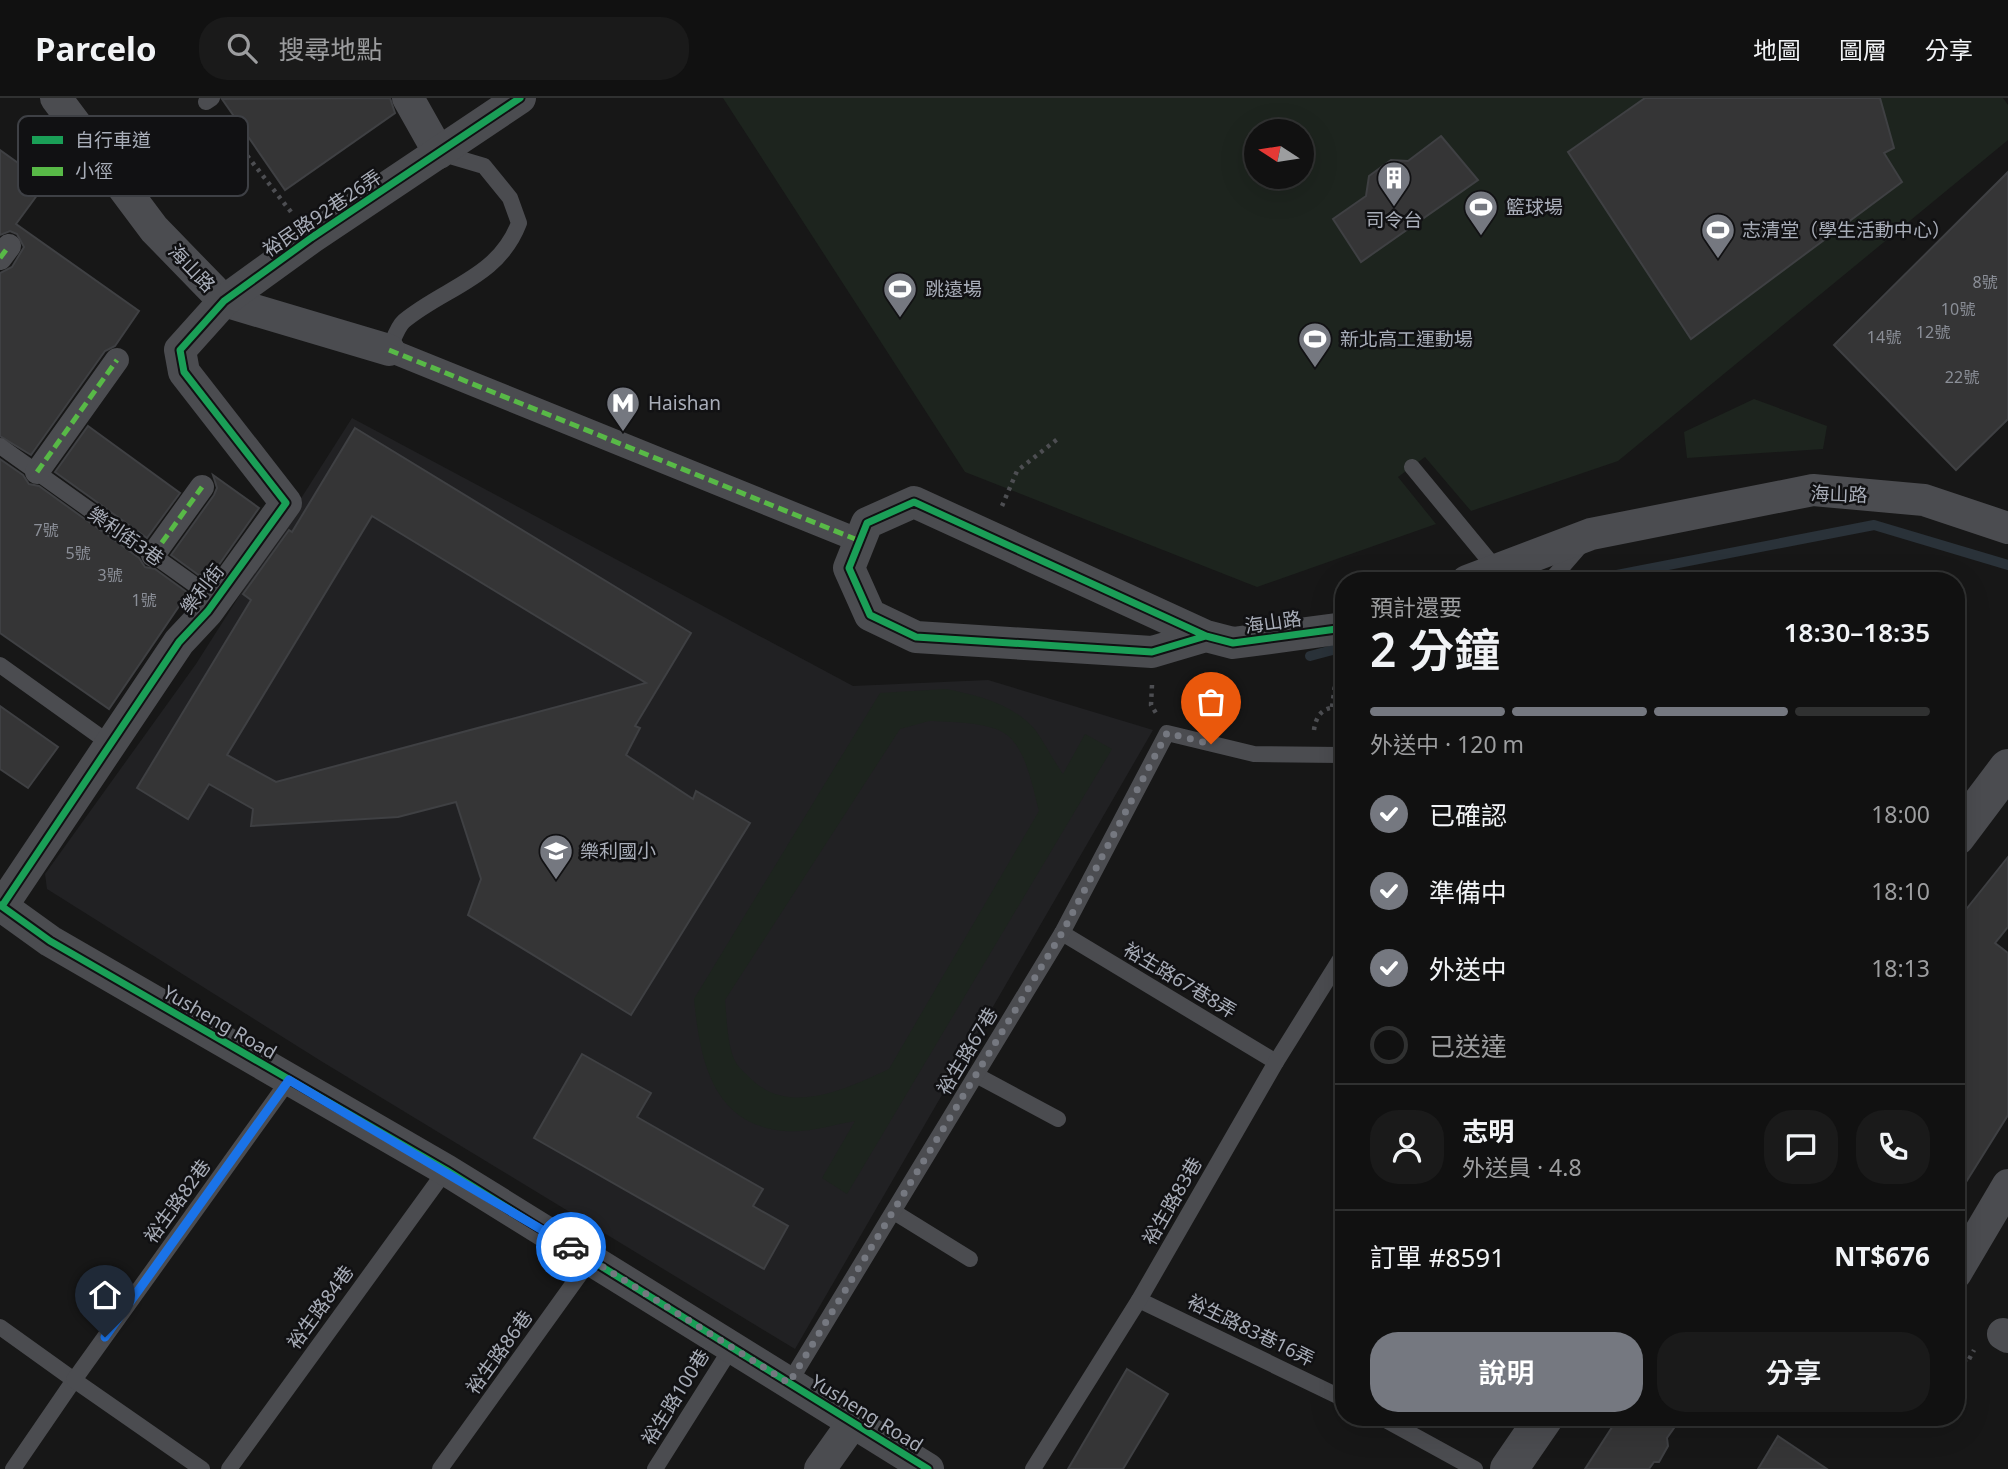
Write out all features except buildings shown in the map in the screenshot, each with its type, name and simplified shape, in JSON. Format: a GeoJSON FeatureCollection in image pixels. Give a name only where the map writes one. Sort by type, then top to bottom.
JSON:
{"type":"FeatureCollection","features":[{"type":"Feature","properties":{"kind":"street","name":"海山路"},"geometry":{"type":"LineString","coordinates":[[56,98],[69,116]]}},
{"type":"Feature","properties":{"kind":"street"},"geometry":{"type":"LineString","coordinates":[[408,98],[439,153]]}},
{"type":"Feature","properties":{"kind":"street","name":"裕民路92巷26弄"},"geometry":{"type":"LineString","coordinates":[[224,301],[311,238],[520,98]]}},
{"type":"Feature","properties":{"kind":"street","name":"海山路"},"geometry":{"type":"LineString","coordinates":[[129,196],[154,229],[224,301],[389,350]]}},
{"type":"Feature","properties":{"kind":"street","name":"樂利街"},"geometry":{"type":"LineString","coordinates":[[1,906],[179,642],[216,600],[286,503],[184,372],[180,350],[224,301]]}},
{"type":"Feature","properties":{"kind":"street"},"geometry":{"type":"LineString","coordinates":[[389,350],[860,541]]}},
{"type":"Feature","properties":{"kind":"street"},"geometry":{"type":"LineString","coordinates":[[37,472],[117,360]]}},
{"type":"Feature","properties":{"kind":"street"},"geometry":{"type":"LineString","coordinates":[[153,555],[202,487]]}},
{"type":"Feature","properties":{"kind":"street","name":"海山路"},"geometry":{"type":"LineString","coordinates":[[1492,572],[1591,534],[1812,491],[1924,500],[2008,528]]}},
{"type":"Feature","properties":{"kind":"street"},"geometry":{"type":"LineString","coordinates":[[1152,652],[916,637],[870,615],[849,568],[867,523],[914,502],[1220,640]]}},
{"type":"Feature","properties":{"kind":"street","name":"海山路"},"geometry":{"type":"LineString","coordinates":[[1152,652],[1220,640],[1335,629]]}},
{"type":"Feature","properties":{"kind":"street"},"geometry":{"type":"LineString","coordinates":[[1965,825],[2008,768]]}},
{"type":"Feature","properties":{"kind":"street","name":"Yusheng Road"},"geometry":{"type":"LineString","coordinates":[[1,906],[50,941],[446,1170],[928,1469]]}},
{"type":"Feature","properties":{"kind":"street"},"geometry":{"type":"LineString","coordinates":[[1965,1258],[2008,1185]]}},
{"type":"Feature","properties":{"kind":"street"},"geometry":{"type":"LineString","coordinates":[[820,1469],[852,1424]]}},
{"type":"Feature","properties":{"kind":"street"},"geometry":{"type":"LineString","coordinates":[[1509,1469],[1539,1426]]}},
{"type":"Feature","properties":{"kind":"lane"},"geometry":{"type":"LineString","coordinates":[[389,350],[402,322],[483,272],[511,244],[519,223],[510,198],[484,166],[439,153]]}},
{"type":"Feature","properties":{"kind":"lane","name":"樂利街3巷"},"geometry":{"type":"LineString","coordinates":[[0,446],[216,600]]}},
{"type":"Feature","properties":{"kind":"lane"},"geometry":{"type":"LineString","coordinates":[[1412,467],[1497,570]]}},
{"type":"Feature","properties":{"kind":"lane"},"geometry":{"type":"LineString","coordinates":[[1558,572],[1591,534]]}},
{"type":"Feature","properties":{"kind":"lane"},"geometry":{"type":"LineString","coordinates":[[0,665],[109,743]]}},
{"type":"Feature","properties":{"kind":"lane"},"geometry":{"type":"LineString","coordinates":[[1167,733],[1254,754],[1335,755]]}},
{"type":"Feature","properties":{"kind":"lane","name":"裕生路67巷"},"geometry":{"type":"LineString","coordinates":[[789,1383],[1062,933],[1167,733]]}},
{"type":"Feature","properties":{"kind":"lane","name":"裕生路67巷8弄"},"geometry":{"type":"LineString","coordinates":[[1062,933],[1276,1062]]}},
{"type":"Feature","properties":{"kind":"lane","name":"裕生路83巷"},"geometry":{"type":"LineString","coordinates":[[1033,1469],[1139,1300],[1276,1062],[1335,967]]}},
{"type":"Feature","properties":{"kind":"lane"},"geometry":{"type":"LineString","coordinates":[[976,1075],[1058,1119]]}},
{"type":"Feature","properties":{"kind":"lane","name":"裕生路82巷"},"geometry":{"type":"LineString","coordinates":[[13,1469],[289,1080]]}},
{"type":"Feature","properties":{"kind":"lane","name":"裕生路84巷"},"geometry":{"type":"LineString","coordinates":[[229,1469],[446,1170]]}},
{"type":"Feature","properties":{"kind":"lane"},"geometry":{"type":"LineString","coordinates":[[894,1212],[970,1259]]}},
{"type":"Feature","properties":{"kind":"lane","name":"裕生路86巷"},"geometry":{"type":"LineString","coordinates":[[440,1469],[591,1259]]}},
{"type":"Feature","properties":{"kind":"lane","name":"裕生路83巷16弄"},"geometry":{"type":"LineString","coordinates":[[1139,1300],[1335,1395]]}},
{"type":"Feature","properties":{"kind":"lane"},"geometry":{"type":"LineString","coordinates":[[0,1326],[202,1469]]}},
{"type":"Feature","properties":{"kind":"lane","name":"裕生路100巷"},"geometry":{"type":"LineString","coordinates":[[654,1469],[732,1347]]}},
{"type":"Feature","properties":{"kind":"lane"},"geometry":{"type":"LineString","coordinates":[[1397,1426],[1475,1469]]}},
{"type":"Feature","properties":{"kind":"path"},"geometry":{"type":"LineString","coordinates":[[209,100],[221,116]]}},
{"type":"Feature","properties":{"kind":"path"},"geometry":{"type":"LineString","coordinates":[[248,153],[311,238]]}},
{"type":"Feature","properties":{"kind":"path"},"geometry":{"type":"LineString","coordinates":[[1003,503],[1017,471],[1060,437]]}},
{"type":"Feature","properties":{"kind":"path"},"geometry":{"type":"LineString","coordinates":[[1152,652],[1151,705],[1167,733],[1210,715],[1220,640]]}},
{"type":"Feature","properties":{"kind":"path"},"geometry":{"type":"LineString","coordinates":[[1332,707],[1335,687]]}},
{"type":"Feature","properties":{"kind":"shaded area","name":"新北高工運動場"},"geometry":{"type":"Polygon","coordinates":[[[723,98],[2003,98],[2008,105],[2008,140],[1618,461],[1471,511],[1425,457],[1398,477],[1436,524],[1257,587],[965,472],[723,98]]]}},
{"type":"Feature","properties":{"kind":"shaded area"},"geometry":{"type":"Polygon","coordinates":[[[1754,399],[1827,426],[1823,449],[1687,458],[1684,432],[1754,399]]]}},
{"type":"Feature","properties":{"kind":"shaded area","name":"樂利國小"},"geometry":{"type":"Polygon","coordinates":[[[352,418],[853,686],[988,680],[1153,730],[795,1349],[321,1061],[47,889],[45,874],[196,664],[352,418]]]}},
{"type":"Feature","properties":{"kind":"shaded area"},"geometry":{"type":"Polygon","coordinates":[[[946,689],[995,702],[1028,722],[1040,736],[1063,774],[1085,734],[1112,749],[847,1194],[822,1178],[855,1121],[812,1130],[785,1131],[760,1126],[741,1116],[726,1103],[714,1086],[700,1045],[694,999],[880,693],[946,689]],[[929,721],[900,729],[725,1000],[734,1059],[763,1089],[798,1098],[817,1096],[889,1069],[1039,811],[1028,769],[1012,739],[997,729],[988,727],[929,721]]]}},
{"type":"Feature","properties":{"kind":"waterway"},"geometry":{"type":"LineString","coordinates":[[1632,572],[1874,525],[2008,565]]}},
{"type":"Feature","properties":{"kind":"waterway"},"geometry":{"type":"LineString","coordinates":[[1310,656],[1335,649]]}},
{"type":"Feature","properties":{"kind":"marked path"},"geometry":{"type":"LineString","coordinates":[[0,258],[9,246]]}},
{"type":"Feature","properties":{"kind":"marked path"},"geometry":{"type":"LineString","coordinates":[[389,350],[860,541]]}},
{"type":"Feature","properties":{"kind":"marked path"},"geometry":{"type":"LineString","coordinates":[[37,472],[117,360]]}},
{"type":"Feature","properties":{"kind":"marked path"},"geometry":{"type":"LineString","coordinates":[[153,555],[202,487]]}},
{"type":"Feature","properties":{"kind":"cycle path"},"geometry":{"type":"LineString","coordinates":[[2,906],[179,642],[208,611],[286,503],[184,372],[180,350],[224,301],[311,238],[520,98]]}},
{"type":"Feature","properties":{"kind":"cycle path"},"geometry":{"type":"LineString","coordinates":[[914,502],[1206,636],[1152,652],[916,637],[870,615],[849,568],[867,523],[914,502]]}},
{"type":"Feature","properties":{"kind":"cycle path"},"geometry":{"type":"LineString","coordinates":[[1206,636],[1233,643],[1335,629]]}},
{"type":"Feature","properties":{"kind":"cycle path"},"geometry":{"type":"LineString","coordinates":[[0,905],[50,941],[446,1170],[928,1469]]}},
{"type":"Feature","properties":{"kind":"way so far"},"geometry":{"type":"LineString","coordinates":[[571,1247],[789,1383],[1062,933],[1167,733],[1211,744]]}},
{"type":"Feature","properties":{"kind":"place","name":"司令台"},"geometry":{"type":"Point","coordinates":[1394,208]}},
{"type":"Feature","properties":{"kind":"place","name":"籃球場"},"geometry":{"type":"Point","coordinates":[1481,237]}},
{"type":"Feature","properties":{"kind":"place","name":"志清堂（學生活動中心）"},"geometry":{"type":"Point","coordinates":[1718,260]}},
{"type":"Feature","properties":{"kind":"place","name":"跳遠場"},"geometry":{"type":"Point","coordinates":[900,319]}},
{"type":"Feature","properties":{"kind":"place","name":"新北高工運動場"},"geometry":{"type":"Point","coordinates":[1315,369]}},
{"type":"Feature","properties":{"kind":"place","name":"Haishan"},"geometry":{"type":"Point","coordinates":[623,433]}},
{"type":"Feature","properties":{"kind":"place","name":"樂利國小"},"geometry":{"type":"Point","coordinates":[556,881]}},
{"type":"Feature","properties":{"kind":"route"},"geometry":{"type":"LineString","coordinates":[[105,1337],[289,1080],[446,1170],[571,1247]]}}]}
